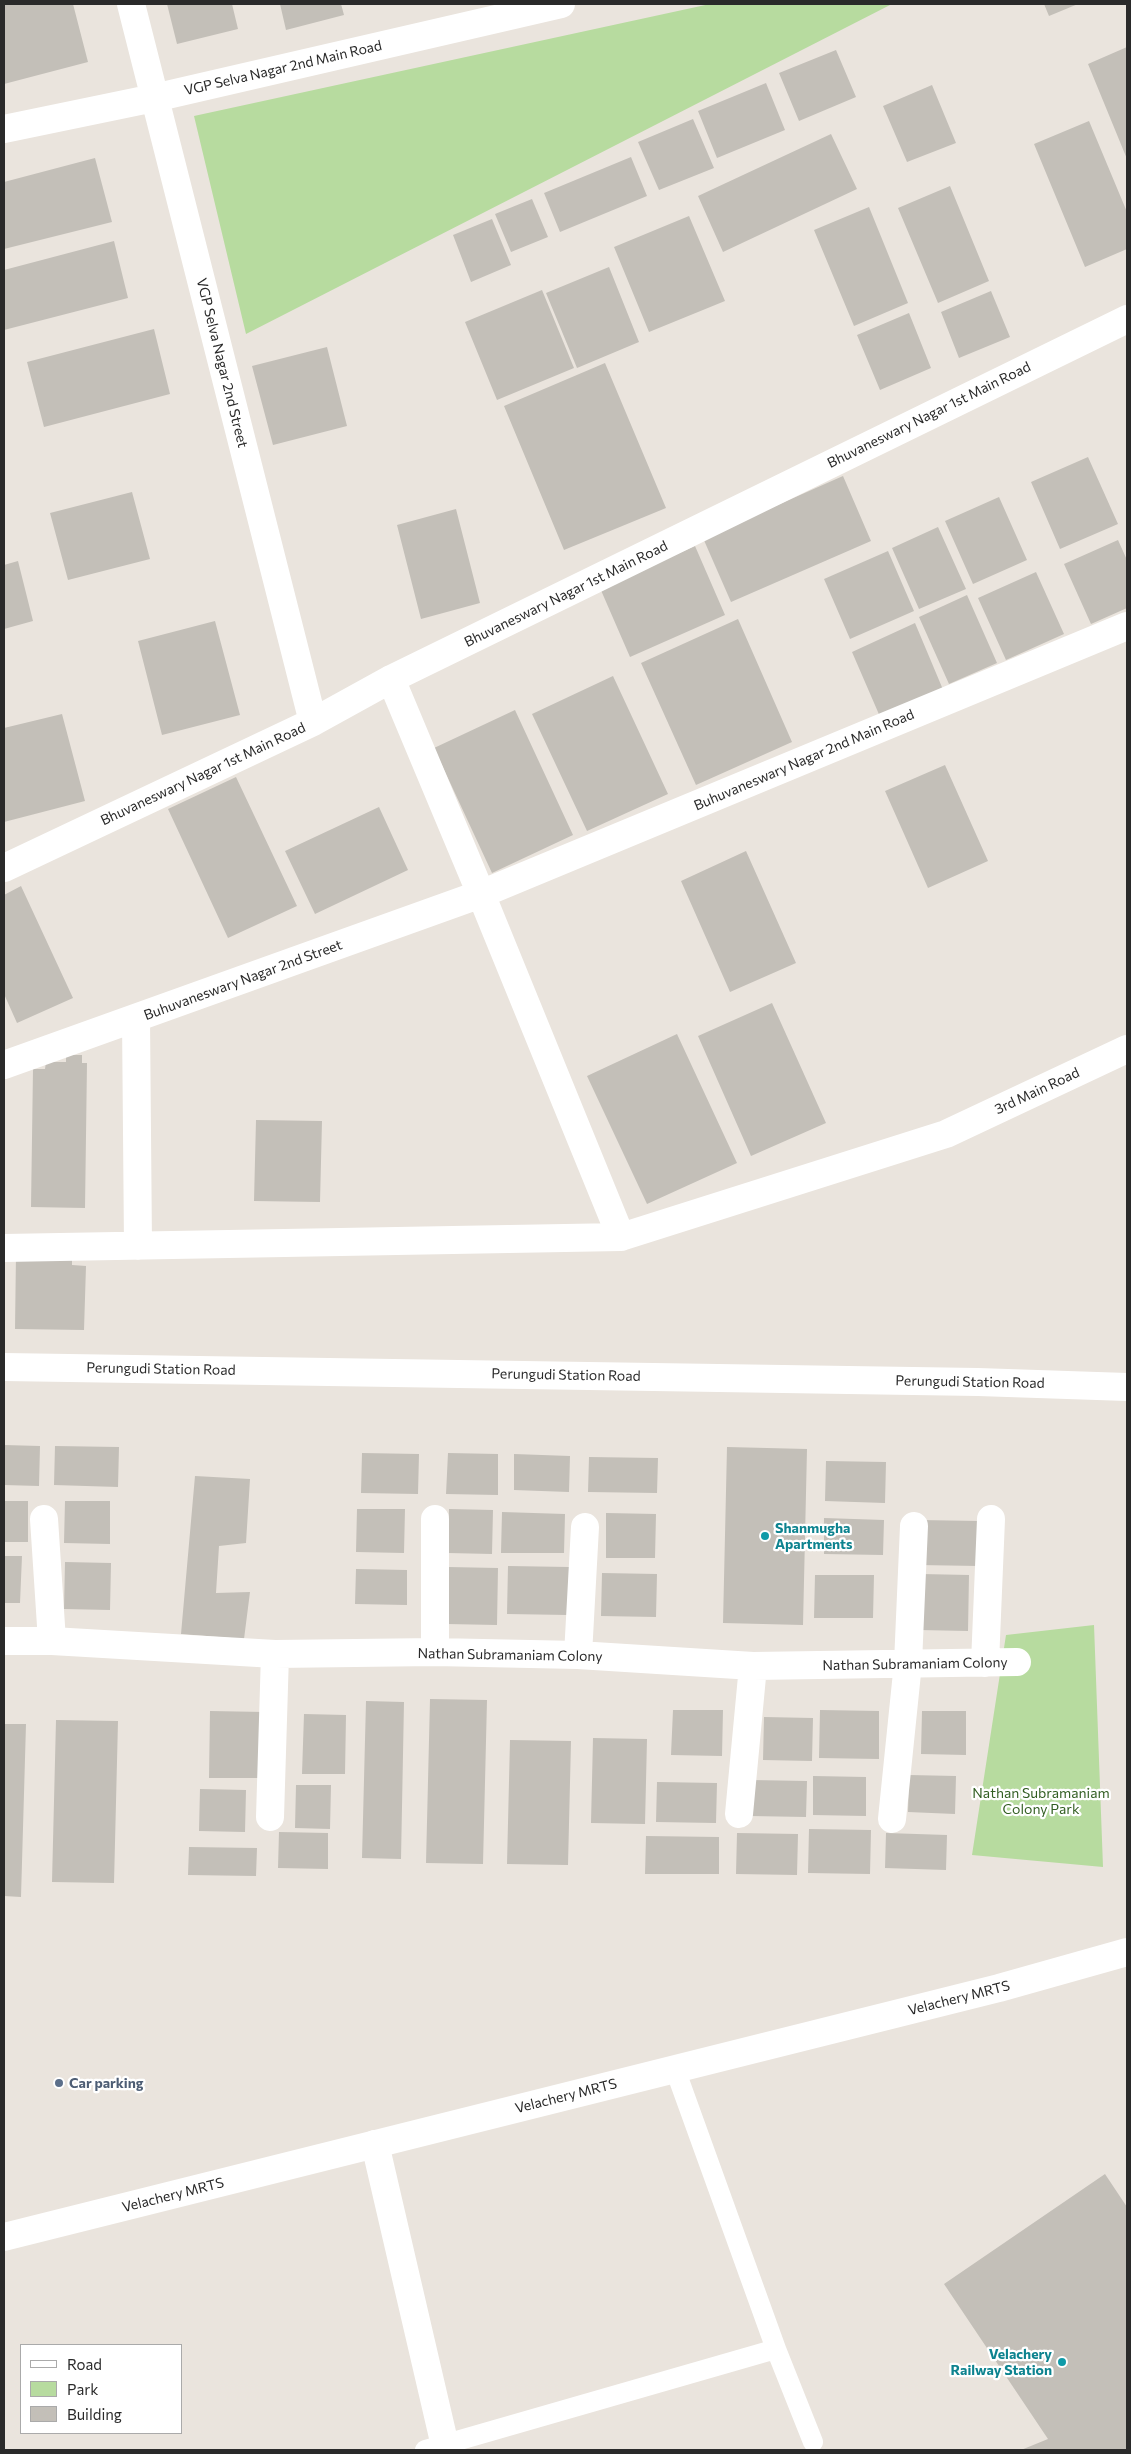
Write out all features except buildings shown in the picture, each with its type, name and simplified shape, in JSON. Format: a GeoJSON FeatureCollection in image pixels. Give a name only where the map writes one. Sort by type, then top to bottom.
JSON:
{"type":"FeatureCollection","features":[{"type":"Feature","properties":{"kind":"street","name":"VGP Selva Nagar 2nd Street"},"geometry":{"type":"LineString","coordinates":[[131,4],[313,722]]}},
{"type":"Feature","properties":{"kind":"street","name":"VGP Selva Nagar 2nd Main Road"},"geometry":{"type":"LineString","coordinates":[[4,129],[154,98],[560,4]]}},
{"type":"Feature","properties":{"kind":"street","name":"Bhuvaneswary Nagar 1st Main Road"},"geometry":{"type":"LineString","coordinates":[[4,868],[313,722],[391,679],[1127,318]]}},
{"type":"Feature","properties":{"kind":"street","name":"Buhuvaneswary Nagar 2nd Main Road"},"geometry":{"type":"LineString","coordinates":[[482,894],[1127,626]]}},
{"type":"Feature","properties":{"kind":"street"},"geometry":{"type":"LineString","coordinates":[[391,679],[482,894],[620,1237]]}},
{"type":"Feature","properties":{"kind":"street","name":"Buhuvaneswary Nagar 2nd Street"},"geometry":{"type":"LineString","coordinates":[[4,1065],[482,894]]}},
{"type":"Feature","properties":{"kind":"street"},"geometry":{"type":"LineString","coordinates":[[136,1018],[138,1246]]}},
{"type":"Feature","properties":{"kind":"street","name":"3rd Main Road"},"geometry":{"type":"LineString","coordinates":[[4,1248],[620,1237],[946,1134],[1127,1049]]}},
{"type":"Feature","properties":{"kind":"street","name":"Perungudi Station Road"},"geometry":{"type":"LineString","coordinates":[[4,1367],[968,1381],[1127,1387]]}},
{"type":"Feature","properties":{"kind":"street"},"geometry":{"type":"LineString","coordinates":[[44,1519],[52,1641]]}},
{"type":"Feature","properties":{"kind":"street"},"geometry":{"type":"LineString","coordinates":[[434,1652],[435,1519]]}},
{"type":"Feature","properties":{"kind":"street"},"geometry":{"type":"LineString","coordinates":[[985,1663],[991,1519]]}},
{"type":"Feature","properties":{"kind":"street"},"geometry":{"type":"LineString","coordinates":[[892,1820],[908,1663],[914,1526]]}},
{"type":"Feature","properties":{"kind":"street"},"geometry":{"type":"LineString","coordinates":[[578,1655],[585,1527]]}},
{"type":"Feature","properties":{"kind":"street","name":"Nathan Subramaniam Colony"},"geometry":{"type":"LineString","coordinates":[[4,1641],[52,1641],[275,1654],[434,1652],[578,1655],[753,1666],[1017,1662]]}},
{"type":"Feature","properties":{"kind":"street"},"geometry":{"type":"LineString","coordinates":[[270,1817],[275,1654]]}},
{"type":"Feature","properties":{"kind":"street"},"geometry":{"type":"LineString","coordinates":[[739,1814],[753,1666]]}},
{"type":"Feature","properties":{"kind":"street","name":"Velachery MRTS"},"geometry":{"type":"LineString","coordinates":[[4,2237],[999,1988],[1127,1952]]}},
{"type":"Feature","properties":{"kind":"street"},"geometry":{"type":"LineString","coordinates":[[375,2144],[439,2448]]}},
{"type":"Feature","properties":{"kind":"lane"},"geometry":{"type":"LineString","coordinates":[[675,2069],[776,2349],[813,2442]]}},
{"type":"Feature","properties":{"kind":"lane"},"geometry":{"type":"LineString","coordinates":[[439,2448],[776,2349]]}},
{"type":"Feature","properties":{"kind":"green space"},"geometry":{"type":"Polygon","coordinates":[[[710,4],[892,4],[246,334],[194,116],[710,4]]]}},
{"type":"Feature","properties":{"kind":"green space","name":"Nathan Subramaniam Colony Park"},"geometry":{"type":"Polygon","coordinates":[[[1094,1625],[1103,1867],[972,1855],[1006,1635],[1094,1625]]]}},
{"type":"Feature","properties":{"kind":"place","name":"Shanmugha Apartments"},"geometry":{"type":"Point","coordinates":[765,1536]}},
{"type":"Feature","properties":{"kind":"place","name":"Car parking"},"geometry":{"type":"Point","coordinates":[59,2083]}},
{"type":"Feature","properties":{"kind":"place","name":"Velachery Railway Station"},"geometry":{"type":"Point","coordinates":[1062,2362]}}]}
